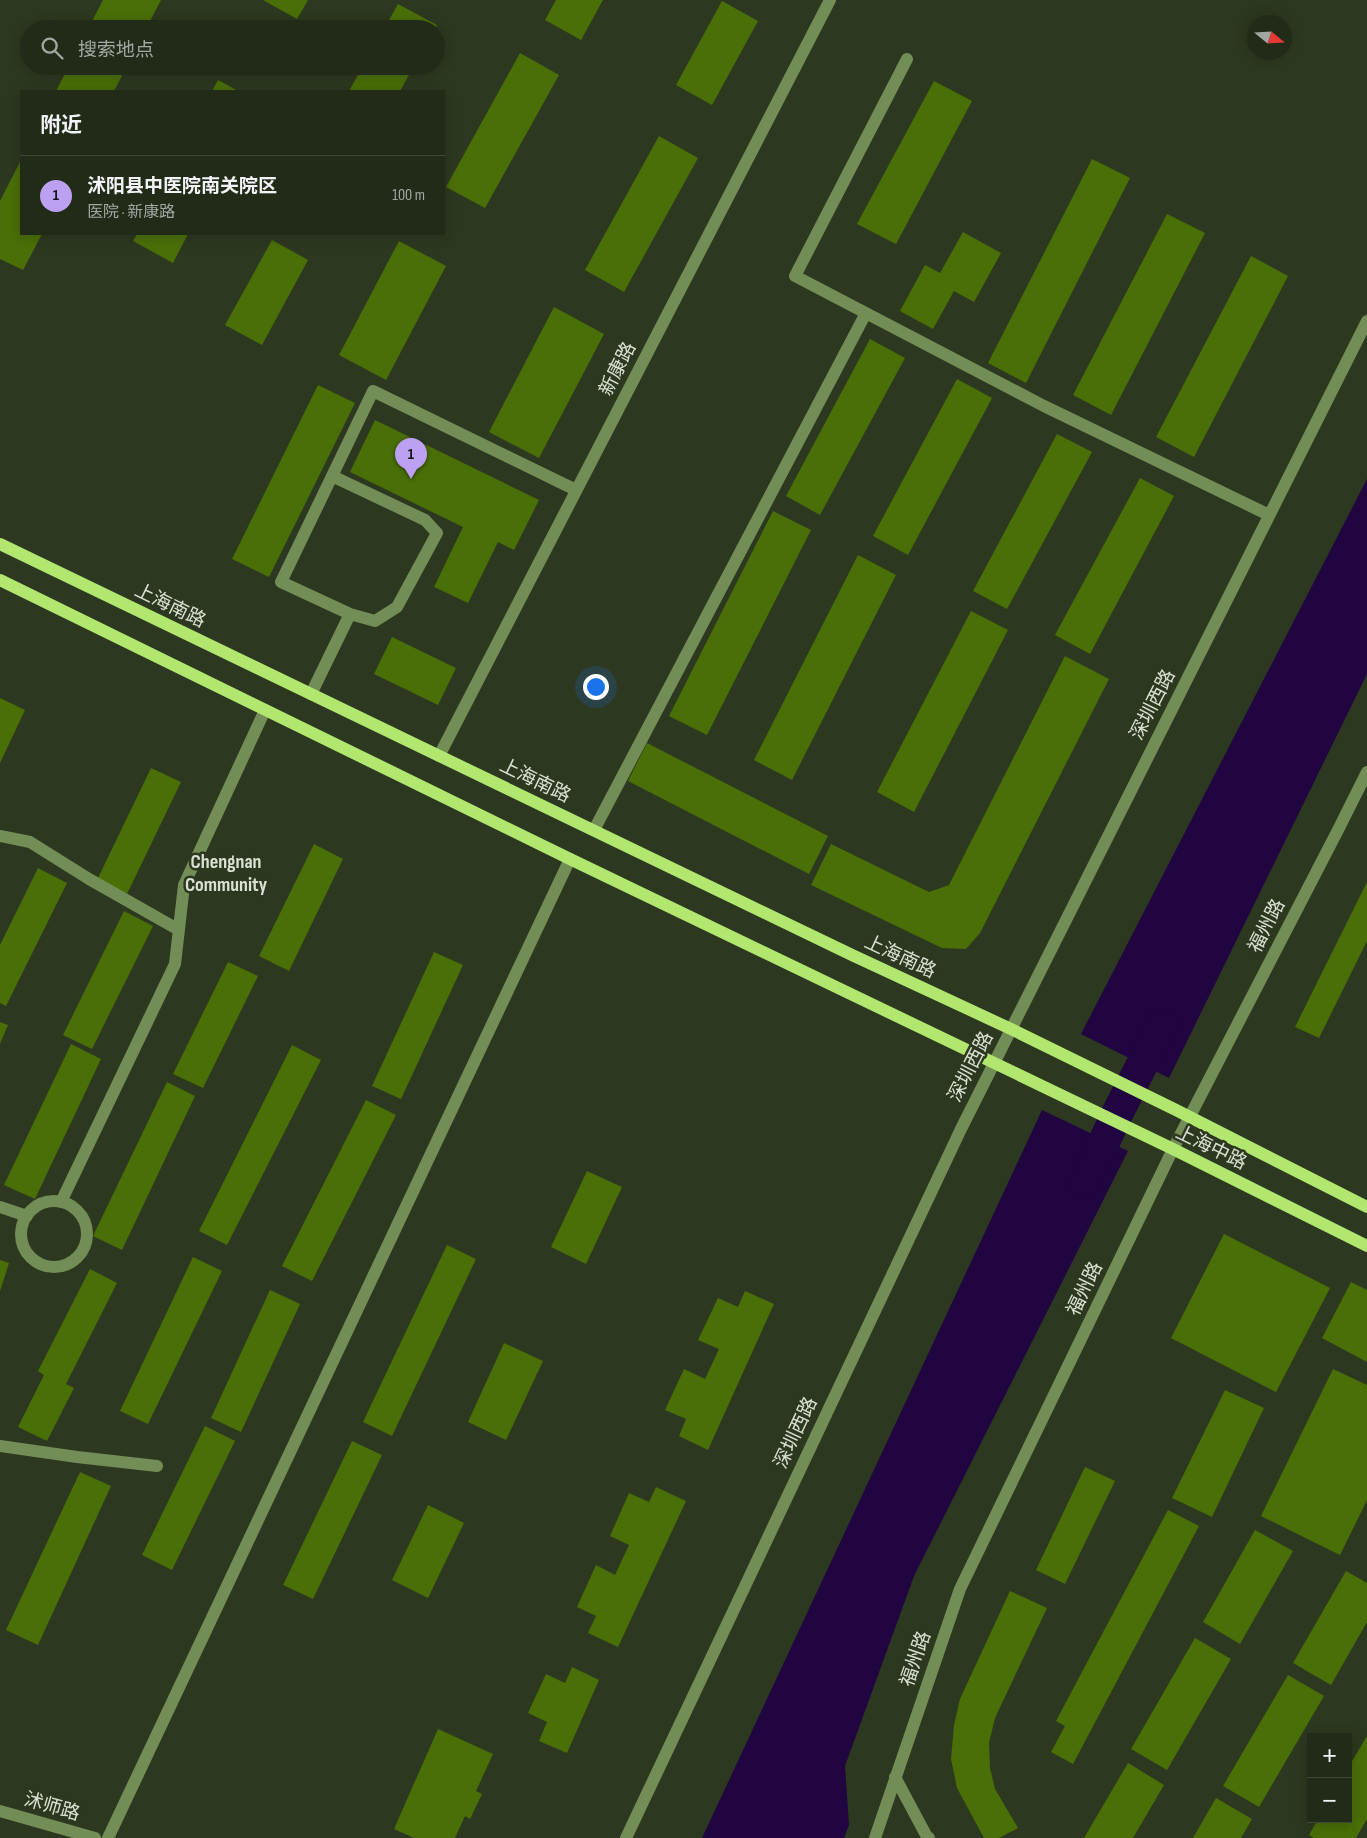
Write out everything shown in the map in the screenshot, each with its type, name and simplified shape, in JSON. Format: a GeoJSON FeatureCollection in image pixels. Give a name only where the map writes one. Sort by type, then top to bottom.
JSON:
{"type":"FeatureCollection","features":[{"type":"Feature","properties":{"kind":"main road","name":"上海南路"},"geometry":{"type":"LineString","coordinates":[[0,544],[1055,1051]]}},
{"type":"Feature","properties":{"kind":"main road"},"geometry":{"type":"LineString","coordinates":[[0,580],[570,859],[994,1063]]}},
{"type":"Feature","properties":{"kind":"main road","name":"上海中路"},"geometry":{"type":"LineString","coordinates":[[1055,1051],[1367,1207]]}},
{"type":"Feature","properties":{"kind":"main road","name":"上海中路"},"geometry":{"type":"LineString","coordinates":[[994,1063],[1173,1149],[1367,1246]]}},
{"type":"Feature","properties":{"kind":"street","name":"新康路"},"geometry":{"type":"LineString","coordinates":[[439,756],[830,0]]}},
{"type":"Feature","properties":{"kind":"street"},"geometry":{"type":"LineString","coordinates":[[907,59],[795,276],[1044,406],[1270,515]]}},
{"type":"Feature","properties":{"kind":"street"},"geometry":{"type":"LineString","coordinates":[[594,830],[866,313]]}},
{"type":"Feature","properties":{"kind":"street","name":"深圳西路"},"geometry":{"type":"LineString","coordinates":[[626,1838],[994,1063],[1367,321]]}},
{"type":"Feature","properties":{"kind":"street"},"geometry":{"type":"LineString","coordinates":[[332,476],[425,520],[437,533],[397,606],[375,621],[350,614],[281,582],[332,476],[373,391],[576,490]]}},
{"type":"Feature","properties":{"kind":"street"},"geometry":{"type":"LineString","coordinates":[[311,694],[350,614]]}},
{"type":"Feature","properties":{"kind":"street"},"geometry":{"type":"LineString","coordinates":[[61,1202],[175,964],[184,885],[265,710]]}},
{"type":"Feature","properties":{"kind":"street","name":"福州路"},"geometry":{"type":"LineString","coordinates":[[876,1836],[960,1589],[1173,1149],[1367,772]]}},
{"type":"Feature","properties":{"kind":"street"},"geometry":{"type":"LineString","coordinates":[[0,836],[30,842],[89,880],[179,930]]}},
{"type":"Feature","properties":{"kind":"street"},"geometry":{"type":"LineString","coordinates":[[108,1838],[570,859]]}},
{"type":"Feature","properties":{"kind":"street"},"geometry":{"type":"LineString","coordinates":[[51,1201],[61,1202],[71,1206],[79,1213],[85,1223],[87,1234],[85,1245],[79,1255],[71,1262],[60,1266],[44,1265],[30,1257],[24,1248],[21,1237],[22,1226],[27,1216],[33,1208],[42,1203],[51,1201]]}},
{"type":"Feature","properties":{"kind":"street"},"geometry":{"type":"LineString","coordinates":[[0,1207],[27,1216]]}},
{"type":"Feature","properties":{"kind":"street"},"geometry":{"type":"LineString","coordinates":[[0,1446],[77,1458],[157,1466]]}},
{"type":"Feature","properties":{"kind":"street"},"geometry":{"type":"LineString","coordinates":[[895,1777],[929,1838]]}},
{"type":"Feature","properties":{"kind":"street","name":"沭师路"},"geometry":{"type":"LineString","coordinates":[[0,1811],[95,1838]]}},
{"type":"Feature","properties":{"kind":"shaded area"},"geometry":{"type":"Polygon","coordinates":[[[1367,479],[1367,674],[1169,1078],[1081,1034],[1367,479]]]}},
{"type":"Feature","properties":{"kind":"shaded area"},"geometry":{"type":"Polygon","coordinates":[[[1042,1110],[1128,1151],[914,1576],[845,1766],[849,1825],[844,1838],[702,1838],[1042,1110]]]}},
{"type":"Feature","properties":{"kind":"building"},"geometry":{"type":"Polygon","coordinates":[[[103,0],[161,0],[151,20],[93,20],[103,0]]]}},
{"type":"Feature","properties":{"kind":"building"},"geometry":{"type":"Polygon","coordinates":[[[263,0],[308,0],[297,19],[263,0]]]}},
{"type":"Feature","properties":{"kind":"building"},"geometry":{"type":"Polygon","coordinates":[[[556,0],[603,0],[581,40],[545,20],[556,0]]]}},
{"type":"Feature","properties":{"kind":"building"},"geometry":{"type":"Polygon","coordinates":[[[722,1],[758,21],[712,105],[676,85],[722,1]]]}},
{"type":"Feature","properties":{"kind":"building"},"geometry":{"type":"Polygon","coordinates":[[[398,4],[428,20],[389,20],[398,4]]]}},
{"type":"Feature","properties":{"kind":"building"},"geometry":{"type":"Polygon","coordinates":[[[520,53],[559,75],[485,208],[446,187],[520,53]]]}},
{"type":"Feature","properties":{"kind":"building"},"geometry":{"type":"Polygon","coordinates":[[[64,75],[122,75],[115,90],[57,90],[64,75]]]}},
{"type":"Feature","properties":{"kind":"building"},"geometry":{"type":"Polygon","coordinates":[[[358,75],[409,75],[401,90],[350,90],[358,75]]]}},
{"type":"Feature","properties":{"kind":"building"},"geometry":{"type":"Polygon","coordinates":[[[218,80],[236,90],[213,90],[218,80]]]}},
{"type":"Feature","properties":{"kind":"building"},"geometry":{"type":"Polygon","coordinates":[[[934,81],[972,101],[896,244],[857,224],[934,81]]]}},
{"type":"Feature","properties":{"kind":"building"},"geometry":{"type":"Polygon","coordinates":[[[659,136],[698,158],[624,292],[585,270],[659,136]]]}},
{"type":"Feature","properties":{"kind":"building"},"geometry":{"type":"Polygon","coordinates":[[[1092,159],[1130,178],[1026,383],[988,363],[1092,159]]]}},
{"type":"Feature","properties":{"kind":"building"},"geometry":{"type":"Polygon","coordinates":[[[20,162],[20,235],[41,235],[23,270],[0,259],[0,201],[20,162]]]}},
{"type":"Feature","properties":{"kind":"building"},"geometry":{"type":"Polygon","coordinates":[[[1167,214],[1205,233],[1111,415],[1073,395],[1167,214]]]}},
{"type":"Feature","properties":{"kind":"building"},"geometry":{"type":"Polygon","coordinates":[[[963,232],[1001,253],[974,302],[954,291],[933,329],[900,311],[925,265],[940,273],[963,232]]]}},
{"type":"Feature","properties":{"kind":"building"},"geometry":{"type":"Polygon","coordinates":[[[136,235],[187,235],[173,263],[133,241],[136,235]]]}},
{"type":"Feature","properties":{"kind":"building"},"geometry":{"type":"Polygon","coordinates":[[[272,240],[308,260],[262,345],[225,325],[272,240]]]}},
{"type":"Feature","properties":{"kind":"building"},"geometry":{"type":"Polygon","coordinates":[[[399,241],[446,266],[386,380],[339,355],[399,241]]]}},
{"type":"Feature","properties":{"kind":"building"},"geometry":{"type":"Polygon","coordinates":[[[1251,256],[1288,276],[1194,457],[1156,437],[1251,256]]]}},
{"type":"Feature","properties":{"kind":"building"},"geometry":{"type":"Polygon","coordinates":[[[554,307],[604,334],[539,458],[489,432],[554,307]]]}},
{"type":"Feature","properties":{"kind":"building"},"geometry":{"type":"Polygon","coordinates":[[[870,339],[905,358],[820,515],[786,496],[870,339]]]}},
{"type":"Feature","properties":{"kind":"building"},"geometry":{"type":"Polygon","coordinates":[[[957,379],[992,398],[908,555],[873,536],[957,379]]]}},
{"type":"Feature","properties":{"kind":"building"},"geometry":{"type":"Polygon","coordinates":[[[318,385],[355,403],[269,577],[232,559],[318,385]]]}},
{"type":"Feature","properties":{"kind":"building"},"geometry":{"type":"Polygon","coordinates":[[[375,420],[539,500],[514,550],[498,542],[468,603],[434,587],[463,527],[350,472],[375,420]]]}},
{"type":"Feature","properties":{"kind":"building"},"geometry":{"type":"Polygon","coordinates":[[[1057,434],[1092,452],[1007,609],[973,591],[1057,434]]]}},
{"type":"Feature","properties":{"kind":"building"},"geometry":{"type":"Polygon","coordinates":[[[1140,478],[1174,496],[1090,654],[1055,635],[1140,478]]]}},
{"type":"Feature","properties":{"kind":"building"},"geometry":{"type":"Polygon","coordinates":[[[773,511],[811,530],[707,735],[669,716],[773,511]]]}},
{"type":"Feature","properties":{"kind":"building"},"geometry":{"type":"Polygon","coordinates":[[[858,555],[896,575],[792,780],[754,760],[858,555]]]}},
{"type":"Feature","properties":{"kind":"building"},"geometry":{"type":"Polygon","coordinates":[[[971,611],[1008,630],[914,812],[877,792],[971,611]]]}},
{"type":"Feature","properties":{"kind":"building"},"geometry":{"type":"Polygon","coordinates":[[[392,637],[456,668],[438,705],[374,674],[392,637]]]}},
{"type":"Feature","properties":{"kind":"building"},"geometry":{"type":"Polygon","coordinates":[[[1065,656],[1109,679],[980,933],[966,949],[942,948],[811,885],[831,844],[929,892],[949,885],[1065,656]]]}},
{"type":"Feature","properties":{"kind":"building"},"geometry":{"type":"Polygon","coordinates":[[[0,698],[25,710],[0,763],[0,698]]]}},
{"type":"Feature","properties":{"kind":"building"},"geometry":{"type":"Polygon","coordinates":[[[647,743],[828,836],[809,874],[628,781],[647,743]]]}},
{"type":"Feature","properties":{"kind":"building"},"geometry":{"type":"Polygon","coordinates":[[[151,768],[181,782],[127,894],[97,880],[151,768]]]}},
{"type":"Feature","properties":{"kind":"building"},"geometry":{"type":"Polygon","coordinates":[[[314,844],[343,859],[289,971],[259,956],[314,844]]]}},
{"type":"Feature","properties":{"kind":"building"},"geometry":{"type":"Polygon","coordinates":[[[38,868],[67,883],[6,1006],[0,1003],[0,945],[38,868]]]}},
{"type":"Feature","properties":{"kind":"building"},"geometry":{"type":"Polygon","coordinates":[[[1367,882],[1367,941],[1319,1038],[1295,1027],[1367,882]]]}},
{"type":"Feature","properties":{"kind":"building"},"geometry":{"type":"Polygon","coordinates":[[[124,911],[153,926],[92,1049],[63,1035],[124,911]]]}},
{"type":"Feature","properties":{"kind":"building"},"geometry":{"type":"Polygon","coordinates":[[[434,952],[463,965],[401,1099],[372,1086],[434,952]]]}},
{"type":"Feature","properties":{"kind":"building"},"geometry":{"type":"Polygon","coordinates":[[[228,962],[258,976],[203,1088],[173,1074],[228,962]]]}},
{"type":"Feature","properties":{"kind":"building"},"geometry":{"type":"Polygon","coordinates":[[[0,1022],[8,1025],[0,1044],[0,1022]]]}},
{"type":"Feature","properties":{"kind":"building"},"geometry":{"type":"Polygon","coordinates":[[[71,1044],[101,1059],[35,1199],[4,1185],[71,1044]]]}},
{"type":"Feature","properties":{"kind":"building"},"geometry":{"type":"Polygon","coordinates":[[[292,1045],[321,1060],[227,1245],[199,1231],[292,1045]]]}},
{"type":"Feature","properties":{"kind":"building"},"geometry":{"type":"Polygon","coordinates":[[[167,1082],[195,1096],[122,1250],[93,1236],[167,1082]]]}},
{"type":"Feature","properties":{"kind":"building"},"geometry":{"type":"Polygon","coordinates":[[[366,1100],[396,1115],[312,1281],[282,1266],[366,1100]]]}},
{"type":"Feature","properties":{"kind":"building"},"geometry":{"type":"Polygon","coordinates":[[[587,1171],[622,1187],[586,1264],[551,1247],[587,1171]]]}},
{"type":"Feature","properties":{"kind":"building"},"geometry":{"type":"Polygon","coordinates":[[[1224,1234],[1330,1288],[1276,1392],[1171,1338],[1224,1234]]]}},
{"type":"Feature","properties":{"kind":"building"},"geometry":{"type":"Polygon","coordinates":[[[447,1245],[476,1259],[392,1436],[363,1422],[447,1245]]]}},
{"type":"Feature","properties":{"kind":"building"},"geometry":{"type":"Polygon","coordinates":[[[193,1257],[222,1271],[148,1424],[120,1411],[193,1257]]]}},
{"type":"Feature","properties":{"kind":"building"},"geometry":{"type":"Polygon","coordinates":[[[0,1260],[9,1263],[0,1291],[0,1260]]]}},
{"type":"Feature","properties":{"kind":"building"},"geometry":{"type":"Polygon","coordinates":[[[90,1269],[117,1283],[66,1384],[74,1388],[47,1441],[18,1427],[44,1375],[38,1371],[90,1269]]]}},
{"type":"Feature","properties":{"kind":"building"},"geometry":{"type":"Polygon","coordinates":[[[1351,1282],[1367,1290],[1367,1362],[1322,1338],[1351,1282]]]}},
{"type":"Feature","properties":{"kind":"building"},"geometry":{"type":"Polygon","coordinates":[[[270,1290],[300,1304],[241,1432],[211,1418],[270,1290]]]}},
{"type":"Feature","properties":{"kind":"building"},"geometry":{"type":"Polygon","coordinates":[[[745,1291],[774,1304],[708,1450],[679,1436],[686,1419],[665,1410],[684,1369],[705,1379],[719,1349],[698,1340],[718,1298],[738,1307],[745,1291]]]}},
{"type":"Feature","properties":{"kind":"building"},"geometry":{"type":"Polygon","coordinates":[[[504,1343],[543,1361],[506,1440],[468,1422],[504,1343]]]}},
{"type":"Feature","properties":{"kind":"building"},"geometry":{"type":"Polygon","coordinates":[[[1333,1369],[1367,1385],[1367,1500],[1340,1555],[1261,1516],[1333,1369]]]}},
{"type":"Feature","properties":{"kind":"building"},"geometry":{"type":"Polygon","coordinates":[[[1225,1390],[1264,1408],[1212,1517],[1172,1498],[1225,1390]]]}},
{"type":"Feature","properties":{"kind":"building"},"geometry":{"type":"Polygon","coordinates":[[[205,1426],[235,1441],[172,1570],[142,1555],[205,1426]]]}},
{"type":"Feature","properties":{"kind":"building"},"geometry":{"type":"Polygon","coordinates":[[[352,1441],[382,1455],[313,1599],[283,1585],[352,1441]]]}},
{"type":"Feature","properties":{"kind":"building"},"geometry":{"type":"Polygon","coordinates":[[[1085,1467],[1115,1481],[1065,1584],[1036,1570],[1085,1467]]]}},
{"type":"Feature","properties":{"kind":"building"},"geometry":{"type":"Polygon","coordinates":[[[80,1472],[111,1486],[38,1645],[6,1630],[80,1472]]]}},
{"type":"Feature","properties":{"kind":"building"},"geometry":{"type":"Polygon","coordinates":[[[656,1487],[686,1501],[618,1647],[588,1633],[596,1616],[577,1607],[596,1565],[615,1575],[629,1545],[610,1536],[629,1493],[649,1502],[656,1487]]]}},
{"type":"Feature","properties":{"kind":"building"},"geometry":{"type":"Polygon","coordinates":[[[428,1505],[464,1523],[428,1598],[392,1580],[428,1505]]]}},
{"type":"Feature","properties":{"kind":"building"},"geometry":{"type":"Polygon","coordinates":[[[1168,1510],[1199,1526],[1073,1764],[1051,1752],[1065,1726],[1056,1721],[1168,1510]]]}},
{"type":"Feature","properties":{"kind":"building"},"geometry":{"type":"Polygon","coordinates":[[[1255,1530],[1293,1551],[1240,1644],[1203,1622],[1255,1530]]]}},
{"type":"Feature","properties":{"kind":"building"},"geometry":{"type":"Polygon","coordinates":[[[1346,1571],[1367,1583],[1367,1622],[1331,1685],[1293,1663],[1346,1571]]]}},
{"type":"Feature","properties":{"kind":"building"},"geometry":{"type":"Polygon","coordinates":[[[1010,1591],[1047,1608],[995,1718],[989,1743],[990,1768],[995,1789],[1018,1828],[999,1838],[984,1838],[957,1788],[951,1759],[954,1725],[960,1699],[1010,1591]]]}},
{"type":"Feature","properties":{"kind":"building"},"geometry":{"type":"Polygon","coordinates":[[[1195,1638],[1231,1659],[1167,1770],[1131,1749],[1195,1638]]]}},
{"type":"Feature","properties":{"kind":"building"},"geometry":{"type":"Polygon","coordinates":[[[572,1667],[599,1680],[567,1753],[539,1741],[547,1722],[528,1713],[546,1674],[565,1683],[572,1667]]]}},
{"type":"Feature","properties":{"kind":"building"},"geometry":{"type":"Polygon","coordinates":[[[1288,1675],[1324,1696],[1259,1807],[1223,1786],[1288,1675]]]}},
{"type":"Feature","properties":{"kind":"building"},"geometry":{"type":"Polygon","coordinates":[[[438,1729],[493,1754],[476,1791],[482,1794],[470,1819],[465,1816],[455,1838],[414,1838],[394,1829],[438,1729]]]}},
{"type":"Feature","properties":{"kind":"building"},"geometry":{"type":"Polygon","coordinates":[[[1367,1736],[1367,1819],[1356,1838],[1314,1838],[1309,1835],[1316,1823],[1352,1823],[1352,1761],[1367,1736]]]}},
{"type":"Feature","properties":{"kind":"building"},"geometry":{"type":"Polygon","coordinates":[[[1128,1763],[1164,1785],[1133,1838],[1084,1838],[1128,1763]]]}},
{"type":"Feature","properties":{"kind":"building"},"geometry":{"type":"Polygon","coordinates":[[[1216,1798],[1252,1819],[1241,1838],[1193,1838],[1216,1798]]]}},
{"type":"Feature","properties":{"kind":"waterway"},"geometry":{"type":"LineString","coordinates":[[1086,1181],[1162,1025]]}},
{"type":"Feature","properties":{"kind":"place","name":"沭阳县中医院南关院区"},"geometry":{"type":"Point","coordinates":[411,479]}},
{"type":"Feature","properties":{"kind":"district","name":"Chengnan Community"},"geometry":{"type":"Point","coordinates":[226,874]}}]}
